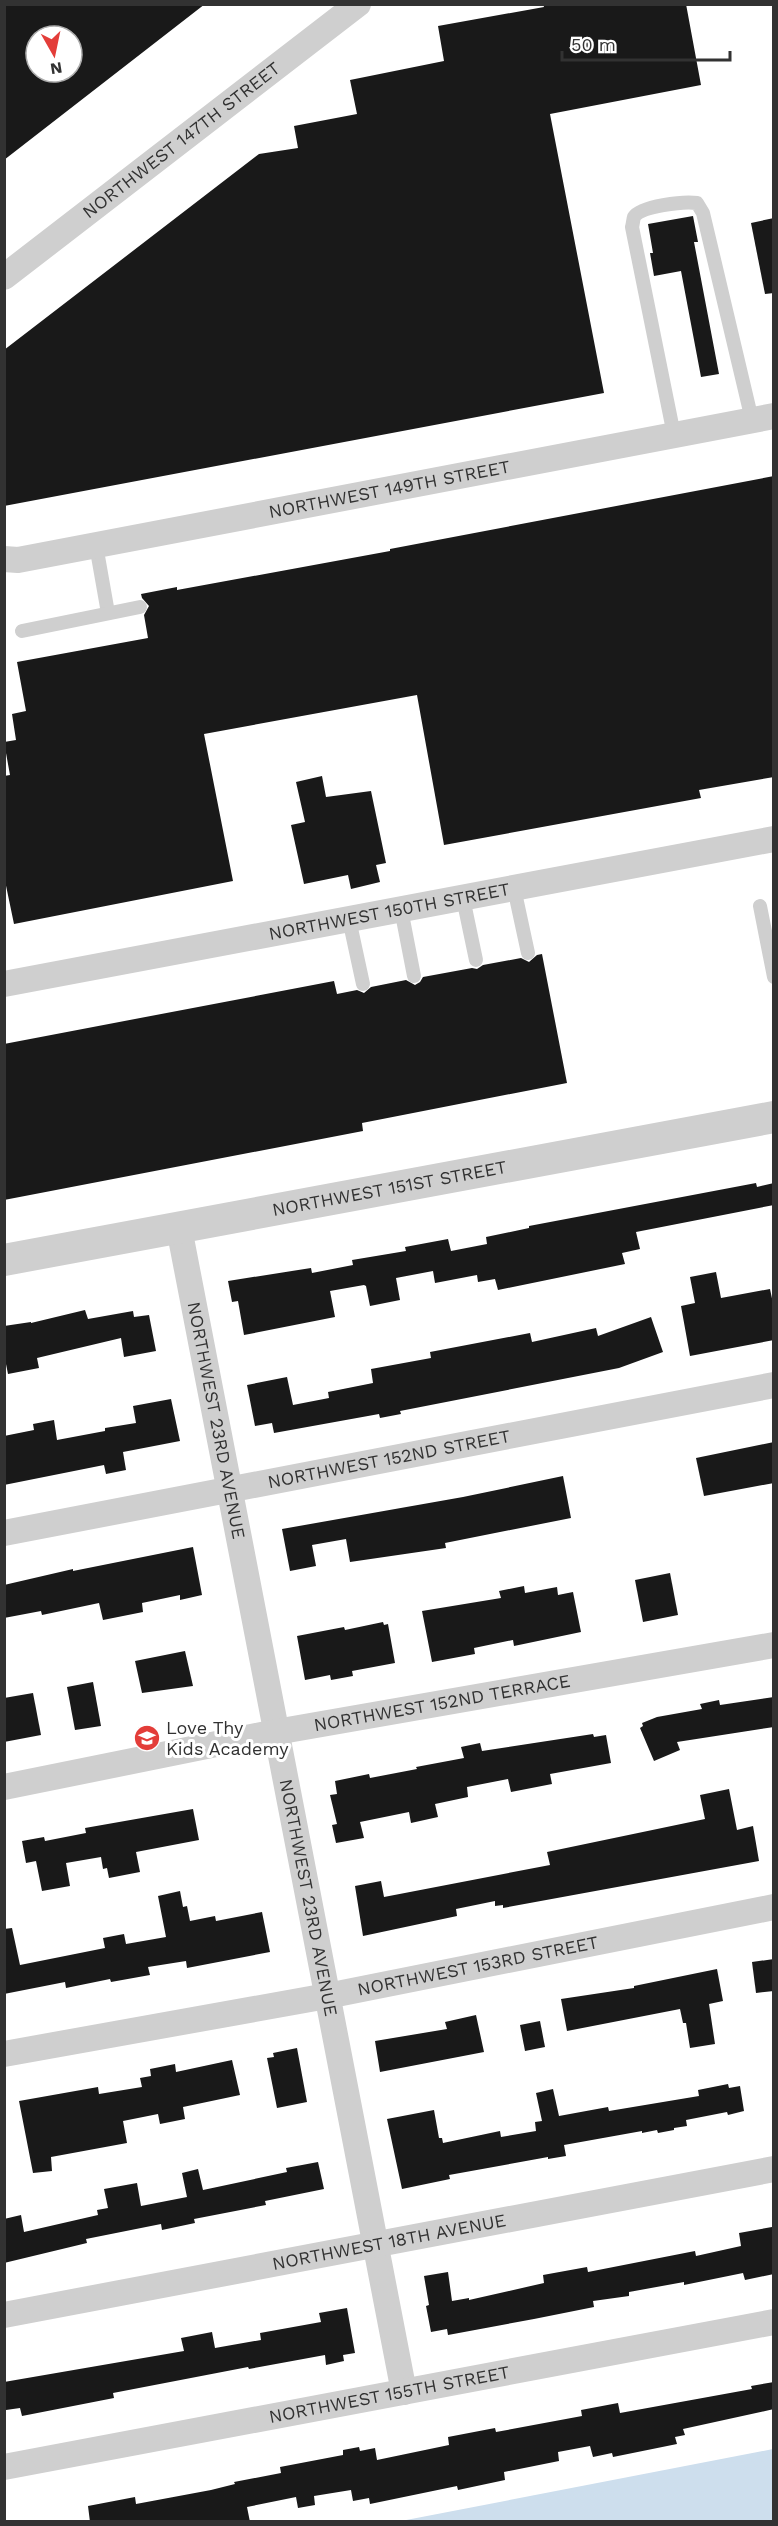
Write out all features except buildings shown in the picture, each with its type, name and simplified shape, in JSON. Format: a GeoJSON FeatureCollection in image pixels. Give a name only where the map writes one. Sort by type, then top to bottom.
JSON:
{"type":"FeatureCollection","features":[{"type":"Feature","properties":{"kind":"street","name":"NORTHWEST 147TH STREET"},"geometry":{"type":"LineString","coordinates":[[4,277],[358,4]]}},
{"type":"Feature","properties":{"kind":"street","name":"NORTHWEST 149TH STREET"},"geometry":{"type":"LineString","coordinates":[[4,559],[18,560],[763,418]]}},
{"type":"Feature","properties":{"kind":"street","name":"NORTHWEST 150TH STREET"},"geometry":{"type":"LineString","coordinates":[[4,984],[774,840]]}},
{"type":"Feature","properties":{"kind":"street","name":"NORTHWEST 151ST STREET"},"geometry":{"type":"LineString","coordinates":[[4,1260],[774,1117]]}},
{"type":"Feature","properties":{"kind":"street","name":"NORTHWEST 23RD AVENUE"},"geometry":{"type":"LineString","coordinates":[[179,1228],[404,2392]]}},
{"type":"Feature","properties":{"kind":"street","name":"NORTHWEST 152ND STREET"},"geometry":{"type":"LineString","coordinates":[[4,1533],[774,1385]]}},
{"type":"Feature","properties":{"kind":"street","name":"NORTHWEST 152ND TERRACE"},"geometry":{"type":"LineString","coordinates":[[4,1788],[276,1732],[774,1645]]}},
{"type":"Feature","properties":{"kind":"street","name":"NORTHWEST 153RD STREET"},"geometry":{"type":"LineString","coordinates":[[4,2054],[327,1996],[774,1908]]}},
{"type":"Feature","properties":{"kind":"street","name":"NORTHWEST 18TH AVENUE"},"geometry":{"type":"LineString","coordinates":[[4,2315],[774,2169]]}},
{"type":"Feature","properties":{"kind":"street","name":"NORTHWEST 155TH STREET"},"geometry":{"type":"LineString","coordinates":[[4,2468],[774,2322]]}},
{"type":"Feature","properties":{"kind":"lane"},"geometry":{"type":"LineString","coordinates":[[674,435],[632,227],[634,217],[644,209],[689,202],[697,203],[704,213],[763,418]]}},
{"type":"Feature","properties":{"kind":"lane"},"geometry":{"type":"LineString","coordinates":[[96,545],[108,613]]}},
{"type":"Feature","properties":{"kind":"lane"},"geometry":{"type":"LineString","coordinates":[[22,631],[140,607]]}},
{"type":"Feature","properties":{"kind":"lane"},"geometry":{"type":"LineString","coordinates":[[514,888],[528,953]]}},
{"type":"Feature","properties":{"kind":"lane"},"geometry":{"type":"LineString","coordinates":[[463,898],[476,960]]}},
{"type":"Feature","properties":{"kind":"lane"},"geometry":{"type":"LineString","coordinates":[[760,906],[774,977]]}},
{"type":"Feature","properties":{"kind":"lane"},"geometry":{"type":"LineString","coordinates":[[401,909],[414,976]]}},
{"type":"Feature","properties":{"kind":"lane"},"geometry":{"type":"LineString","coordinates":[[349,919],[363,984]]}},
{"type":"Feature","properties":{"kind":"water"},"geometry":{"type":"Polygon","coordinates":[[[773,2449],[773,2521],[401,2521],[773,2449]]]}},
{"type":"Feature","properties":{"kind":"place","name":"Love Thy Kids Academy"},"geometry":{"type":"Point","coordinates":[147,1738]}}]}
